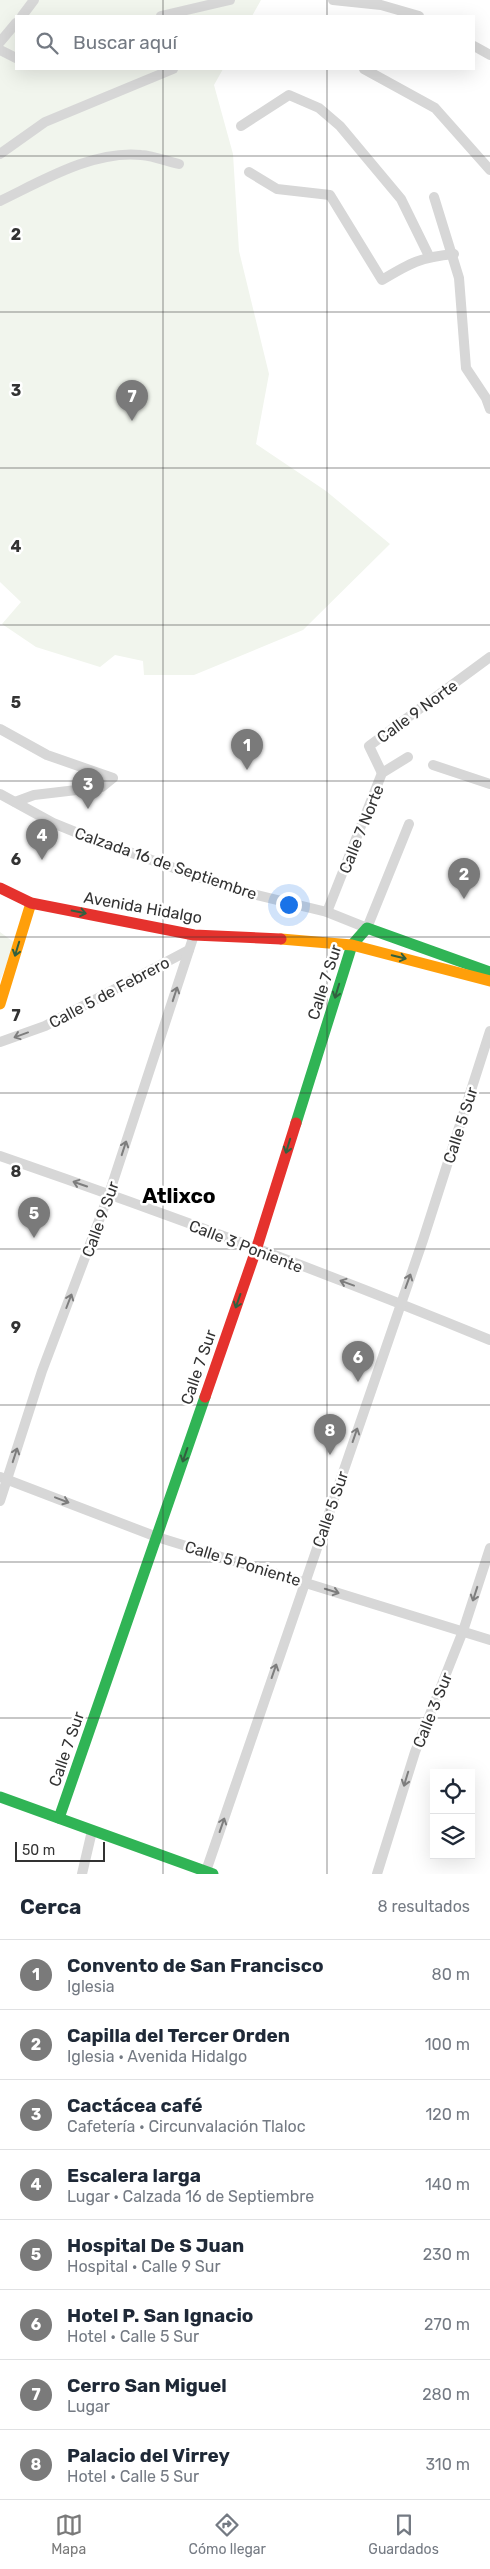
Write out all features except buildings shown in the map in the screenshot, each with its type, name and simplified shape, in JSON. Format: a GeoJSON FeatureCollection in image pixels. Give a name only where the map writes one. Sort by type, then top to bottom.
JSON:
{"type":"FeatureCollection","features":[{"type":"Feature","properties":{"kind":"street"},"geometry":{"type":"LineString","coordinates":[[23,15],[34,0]]}},
{"type":"Feature","properties":{"kind":"street"},"geometry":{"type":"LineString","coordinates":[[166,15],[218,1],[230,0]]}},
{"type":"Feature","properties":{"kind":"street"},"geometry":{"type":"LineString","coordinates":[[333,0],[382,3],[417,15]]}},
{"type":"Feature","properties":{"kind":"street"},"geometry":{"type":"LineString","coordinates":[[0,42],[15,24]]}},
{"type":"Feature","properties":{"kind":"street"},"geometry":{"type":"LineString","coordinates":[[475,47],[490,55]]}},
{"type":"Feature","properties":{"kind":"street"},"geometry":{"type":"LineString","coordinates":[[0,50],[15,58]]}},
{"type":"Feature","properties":{"kind":"street"},"geometry":{"type":"LineString","coordinates":[[0,154],[46,122],[171,70]]}},
{"type":"Feature","properties":{"kind":"street"},"geometry":{"type":"LineString","coordinates":[[366,70],[435,108],[490,170]]}},
{"type":"Feature","properties":{"kind":"street"},"geometry":{"type":"LineString","coordinates":[[242,126],[289,95],[319,108],[340,126],[401,199],[429,256]]}},
{"type":"Feature","properties":{"kind":"street"},"geometry":{"type":"LineString","coordinates":[[0,202],[69,170],[106,156],[141,155],[179,164]]}},
{"type":"Feature","properties":{"kind":"street"},"geometry":{"type":"LineString","coordinates":[[249,172],[277,189],[330,196],[382,280],[414,261],[429,256],[454,254]]}},
{"type":"Feature","properties":{"kind":"street"},"geometry":{"type":"LineString","coordinates":[[434,197],[454,254],[460,278],[466,368],[486,398],[490,409]]}},
{"type":"Feature","properties":{"kind":"street","name":"Calle 9 Norte"},"geometry":{"type":"LineString","coordinates":[[382,774],[368,746],[485,667],[490,657]]}},
{"type":"Feature","properties":{"kind":"street"},"geometry":{"type":"LineString","coordinates":[[0,728],[47,755],[113,778],[102,787],[34,795],[15,802]]}},
{"type":"Feature","properties":{"kind":"street","name":"Calle 7 Norte"},"geometry":{"type":"LineString","coordinates":[[327,912],[382,774],[408,757]]}},
{"type":"Feature","properties":{"kind":"street"},"geometry":{"type":"LineString","coordinates":[[433,765],[490,784]]}},
{"type":"Feature","properties":{"kind":"street","name":"Calzada 16 de Septiembre"},"geometry":{"type":"LineString","coordinates":[[0,794],[52,823],[204,879],[252,894],[327,912],[367,928]]}},
{"type":"Feature","properties":{"kind":"street"},"geometry":{"type":"LineString","coordinates":[[409,824],[367,928],[490,972]]}},
{"type":"Feature","properties":{"kind":"street","name":"Avenida Hidalgo"},"geometry":{"type":"LineString","coordinates":[[0,888],[31,903],[194,935],[291,939],[352,945],[490,981]]}},
{"type":"Feature","properties":{"kind":"street"},"geometry":{"type":"LineString","coordinates":[[0,1004],[31,903]]}},
{"type":"Feature","properties":{"kind":"street","name":"Calle 7 Sur"},"geometry":{"type":"LineString","coordinates":[[59,1818],[256,1250],[352,945],[367,928]]}},
{"type":"Feature","properties":{"kind":"street","name":"Calle 9 Sur"},"geometry":{"type":"LineString","coordinates":[[0,1501],[4,1478],[109,1194],[194,935]]}},
{"type":"Feature","properties":{"kind":"street","name":"Calle 5 de Febrero"},"geometry":{"type":"LineString","coordinates":[[0,1042],[45,1026],[189,950]]}},
{"type":"Feature","properties":{"kind":"street","name":"Calle 5 Sur"},"geometry":{"type":"LineString","coordinates":[[209,1873],[304,1582],[400,1303],[490,1032]]}},
{"type":"Feature","properties":{"kind":"street","name":"Calle 3 Poniente"},"geometry":{"type":"LineString","coordinates":[[0,1156],[109,1194],[400,1303],[490,1340]]}},
{"type":"Feature","properties":{"kind":"street","name":"Calle 5 Poniente"},"geometry":{"type":"LineString","coordinates":[[4,1478],[157,1536],[490,1640]]}},
{"type":"Feature","properties":{"kind":"street","name":"Calle 3 Sur"},"geometry":{"type":"LineString","coordinates":[[377,1874],[415,1752],[463,1631],[490,1548]]}},
{"type":"Feature","properties":{"kind":"street"},"geometry":{"type":"LineString","coordinates":[[0,1797],[209,1873]]}},
{"type":"Feature","properties":{"kind":"street"},"geometry":{"type":"LineString","coordinates":[[82,1874],[92,1831]]}},
{"type":"Feature","properties":{"kind":"shaded area"},"geometry":{"type":"Polygon","coordinates":[[[0,0],[261,0],[253,15],[15,15],[15,70],[222,70],[214,85],[233,154],[239,251],[269,374],[256,444],[326,491],[390,544],[303,630],[194,675],[144,675],[143,661],[115,655],[100,667],[36,647],[2,624],[21,602],[0,582],[0,0]]]}},
{"type":"Feature","properties":{"kind":"shaded area"},"geometry":{"type":"Polygon","coordinates":[[[0,932],[15,943],[0,981],[0,932]]]}},
{"type":"Feature","properties":{"kind":"traffic: fast"},"geometry":{"type":"LineString","coordinates":[[296,1123],[352,945],[367,928],[490,972]]}},
{"type":"Feature","properties":{"kind":"traffic: fast"},"geometry":{"type":"LineString","coordinates":[[59,1818],[205,1397]]}},
{"type":"Feature","properties":{"kind":"traffic: fast"},"geometry":{"type":"LineString","coordinates":[[0,1797],[213,1874]]}},
{"type":"Feature","properties":{"kind":"traffic: slow"},"geometry":{"type":"LineString","coordinates":[[0,1004],[31,903]]}},
{"type":"Feature","properties":{"kind":"traffic: slow"},"geometry":{"type":"LineString","coordinates":[[281,939],[352,945],[490,981]]}},
{"type":"Feature","properties":{"kind":"traffic: jam"},"geometry":{"type":"LineString","coordinates":[[0,888],[31,903],[194,935],[281,939]]}},
{"type":"Feature","properties":{"kind":"traffic: jam"},"geometry":{"type":"LineString","coordinates":[[205,1397],[256,1250],[296,1123]]}},
{"type":"Feature","properties":{"kind":"place","name":"Cerro San Miguel"},"geometry":{"type":"Point","coordinates":[132,421]}},
{"type":"Feature","properties":{"kind":"place","name":"Convento de San Francisco"},"geometry":{"type":"Point","coordinates":[247,770]}},
{"type":"Feature","properties":{"kind":"place","name":"Cactácea café"},"geometry":{"type":"Point","coordinates":[88,809]}},
{"type":"Feature","properties":{"kind":"place","name":"Escalera larga"},"geometry":{"type":"Point","coordinates":[42,860]}},
{"type":"Feature","properties":{"kind":"place","name":"Capilla del Tercer Orden"},"geometry":{"type":"Point","coordinates":[464,899]}},
{"type":"Feature","properties":{"kind":"place","name":"Hospital De S Juan"},"geometry":{"type":"Point","coordinates":[34,1238]}},
{"type":"Feature","properties":{"kind":"place","name":"Hotel P. San Ignacio"},"geometry":{"type":"Point","coordinates":[358,1382]}},
{"type":"Feature","properties":{"kind":"place","name":"Palacio del Virrey"},"geometry":{"type":"Point","coordinates":[330,1455]}},
{"type":"Feature","properties":{"kind":"district","name":"Atlixco"},"geometry":{"type":"Point","coordinates":[179,1196]}}]}
